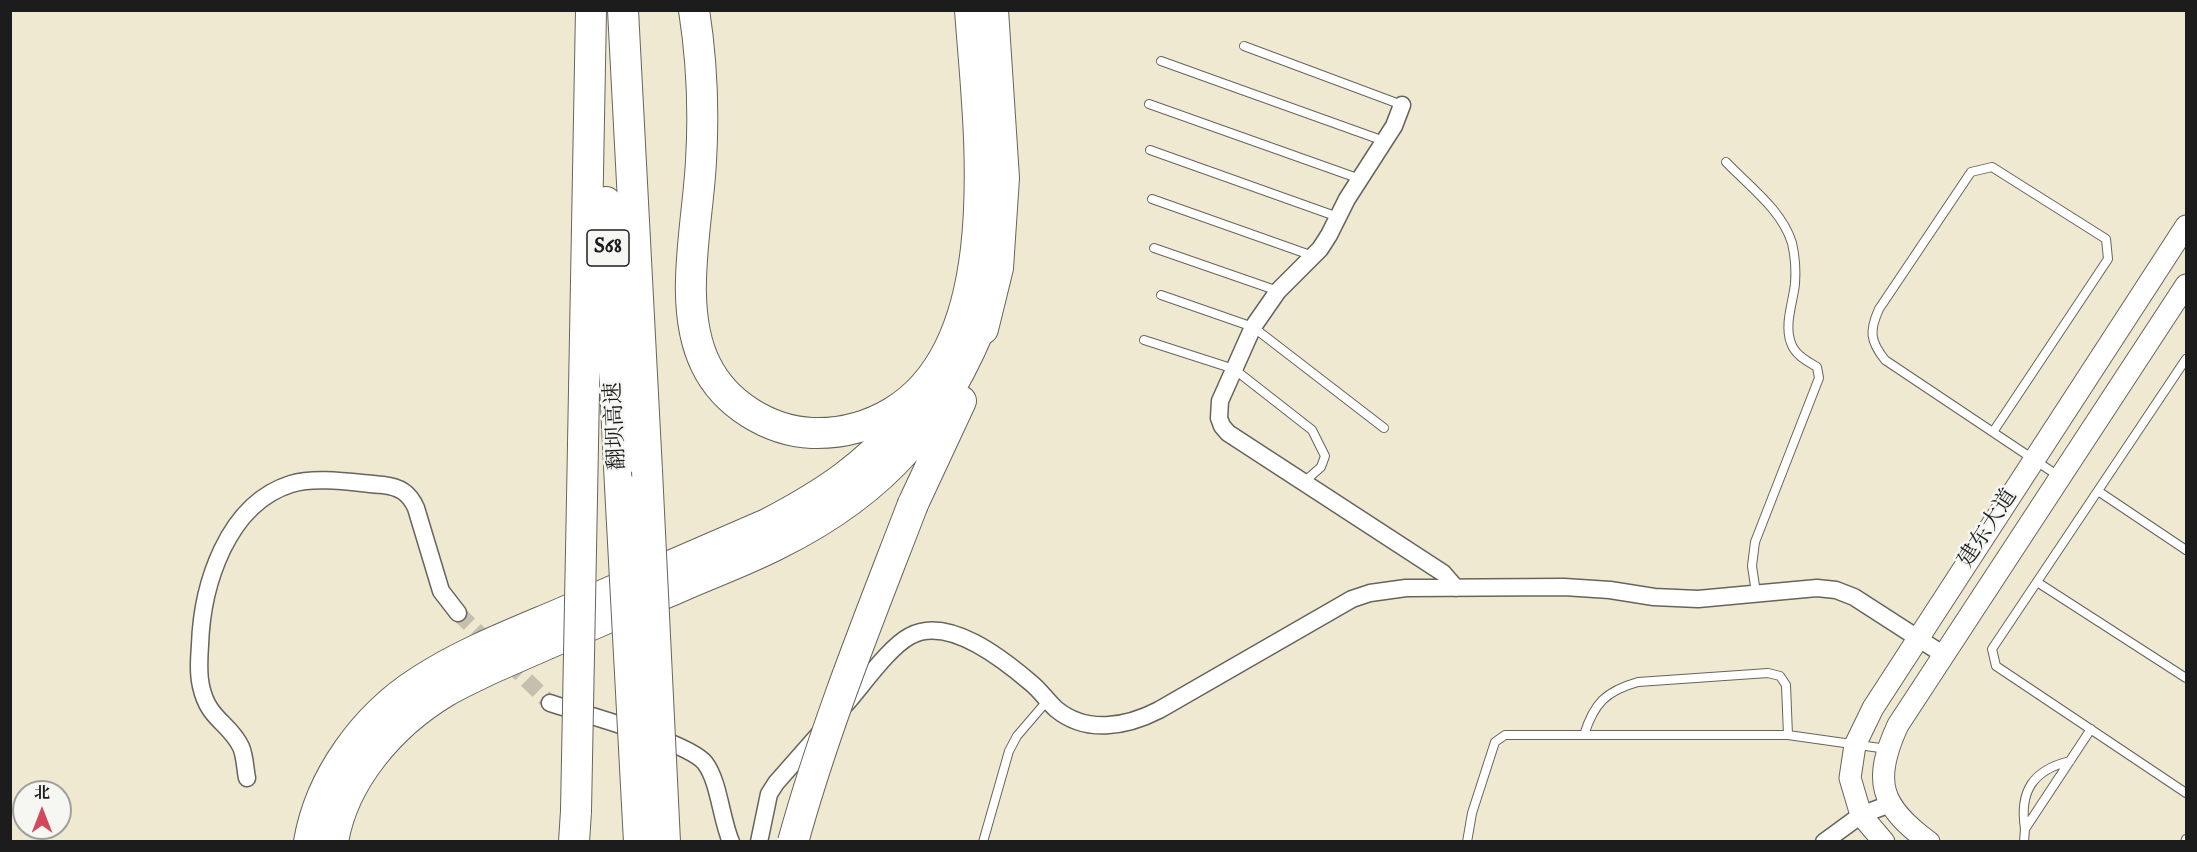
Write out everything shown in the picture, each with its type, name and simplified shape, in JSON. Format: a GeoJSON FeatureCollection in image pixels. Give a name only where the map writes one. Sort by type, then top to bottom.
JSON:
{"type":"FeatureCollection","features":[{"type":"Feature","properties":{"kind":"highway"},"geometry":{"type":"LineString","coordinates":[[574,842],[591,10]]}},
{"type":"Feature","properties":{"kind":"highway","name":"翻坝高速"},"geometry":{"type":"LineString","coordinates":[[596,10],[639,842]]}},
{"type":"Feature","properties":{"kind":"highway","name":"翻坝高速"},"geometry":{"type":"LineString","coordinates":[[623,10],[665,842]]}},
{"type":"Feature","properties":{"kind":"highway"},"geometry":{"type":"LineString","coordinates":[[694,10],[703,119],[693,253],[693,321],[706,366],[720,387],[737,404],[758,418],[782,427],[806,432],[832,433],[858,428],[881,419],[922,390],[938,370]]}},
{"type":"Feature","properties":{"kind":"highway"},"geometry":{"type":"LineString","coordinates":[[309,842],[320,802],[350,748],[369,724],[418,682],[476,651],[767,524],[802,505],[837,484],[884,444],[916,408],[955,335],[976,259],[980,219],[979,134],[970,10]]}},
{"type":"Feature","properties":{"kind":"highway"},"geometry":{"type":"LineString","coordinates":[[793,842],[808,788],[839,697],[913,504],[969,383],[998,268],[1004,178],[993,10]]}},
{"type":"Feature","properties":{"kind":"highway"},"geometry":{"type":"LineString","coordinates":[[333,842],[334,832],[350,790],[374,753],[406,719],[445,692],[486,670],[778,545],[847,504],[899,458],[932,419],[954,386],[972,350],[987,310]]}},
{"type":"Feature","properties":{"kind":"street"},"geometry":{"type":"LineString","coordinates":[[1402,105],[1394,126],[1360,179],[1329,235],[1313,256],[1278,291],[1253,327],[1220,401],[1219,418],[1228,433],[1443,573],[1456,588]]}},
{"type":"Feature","properties":{"kind":"street","name":"建东大道"},"geometry":{"type":"LineString","coordinates":[[1884,842],[1861,815],[1850,778],[1855,745],[1873,708],[2187,226]]}},
{"type":"Feature","properties":{"kind":"street","name":"建东大道"},"geometry":{"type":"LineString","coordinates":[[1929,842],[1906,825],[1890,804],[1882,774],[1887,749],[1898,726],[2187,285]]}},
{"type":"Feature","properties":{"kind":"street"},"geometry":{"type":"LineString","coordinates":[[247,778],[244,755],[239,743],[206,705],[201,685],[200,634],[208,586],[221,550],[243,518],[258,502],[274,490],[293,483],[314,481],[394,486],[404,491],[412,498],[416,508],[441,591],[459,612]]}},
{"type":"Feature","properties":{"kind":"street"},"geometry":{"type":"LineString","coordinates":[[759,842],[767,800],[776,783],[893,650],[911,635],[922,631],[948,631],[969,639],[1020,674],[1068,718],[1098,726],[1130,722],[1159,710],[1352,599],[1370,593],[1397,589],[1564,587],[1610,590],[1654,597],[1698,598],[1817,588],[1836,590],[1854,597],[1944,655]]}},
{"type":"Feature","properties":{"kind":"street"},"geometry":{"type":"LineString","coordinates":[[550,703],[698,756],[710,772],[731,842]]}},
{"type":"Feature","properties":{"kind":"street"},"geometry":{"type":"LineString","coordinates":[[1824,842],[1861,815],[1890,804]]}},
{"type":"Feature","properties":{"kind":"lane"},"geometry":{"type":"LineString","coordinates":[[1244,46],[1402,105]]}},
{"type":"Feature","properties":{"kind":"lane"},"geometry":{"type":"LineString","coordinates":[[1161,61],[1384,141]]}},
{"type":"Feature","properties":{"kind":"lane"},"geometry":{"type":"LineString","coordinates":[[1149,104],[1360,179]]}},
{"type":"Feature","properties":{"kind":"lane"},"geometry":{"type":"LineString","coordinates":[[1150,150],[1338,217]]}},
{"type":"Feature","properties":{"kind":"lane"},"geometry":{"type":"LineString","coordinates":[[1726,162],[1774,211],[1786,227],[1792,244],[1795,264],[1795,283],[1788,329],[1791,343],[1797,353],[1817,367],[1819,378],[1755,542],[1752,567],[1756,593]]}},
{"type":"Feature","properties":{"kind":"lane"},"geometry":{"type":"LineString","coordinates":[[1993,432],[2108,259],[2106,239],[1992,167],[1971,172],[1879,309],[1873,322],[1872,336],[1876,349],[1885,360],[2034,460],[2061,477]]}},
{"type":"Feature","properties":{"kind":"lane"},"geometry":{"type":"LineString","coordinates":[[1152,199],[1313,256]]}},
{"type":"Feature","properties":{"kind":"lane"},"geometry":{"type":"LineString","coordinates":[[1154,248],[1278,291]]}},
{"type":"Feature","properties":{"kind":"lane"},"geometry":{"type":"LineString","coordinates":[[1161,295],[1253,327],[1384,428]]}},
{"type":"Feature","properties":{"kind":"lane"},"geometry":{"type":"LineString","coordinates":[[1144,340],[1234,369],[1312,429],[1325,456],[1322,467],[1304,482]]}},
{"type":"Feature","properties":{"kind":"lane"},"geometry":{"type":"LineString","coordinates":[[2187,359],[1992,649],[1996,666],[2187,793]]}},
{"type":"Feature","properties":{"kind":"lane"},"geometry":{"type":"LineString","coordinates":[[2098,491],[2187,550]]}},
{"type":"Feature","properties":{"kind":"lane"},"geometry":{"type":"LineString","coordinates":[[2037,582],[2187,678]]}},
{"type":"Feature","properties":{"kind":"lane"},"geometry":{"type":"LineString","coordinates":[[1584,735],[1590,716],[1601,701],[1618,688],[1638,682],[1768,674],[1780,676],[1786,685],[1788,735]]}},
{"type":"Feature","properties":{"kind":"lane"},"geometry":{"type":"LineString","coordinates":[[983,842],[1012,744],[1047,701]]}},
{"type":"Feature","properties":{"kind":"lane"},"geometry":{"type":"LineString","coordinates":[[2025,829],[2091,729]]}},
{"type":"Feature","properties":{"kind":"lane"},"geometry":{"type":"LineString","coordinates":[[1467,842],[1472,813],[1495,742],[1505,735],[1788,735],[1887,749]]}},
{"type":"Feature","properties":{"kind":"lane"},"geometry":{"type":"LineString","coordinates":[[2024,842],[2023,805],[2026,793],[2033,782],[2050,767],[2070,761]]}},
{"type":"Feature","properties":{"kind":"tunnel"},"geometry":{"type":"LineString","coordinates":[[458,613],[550,703]]}}]}
